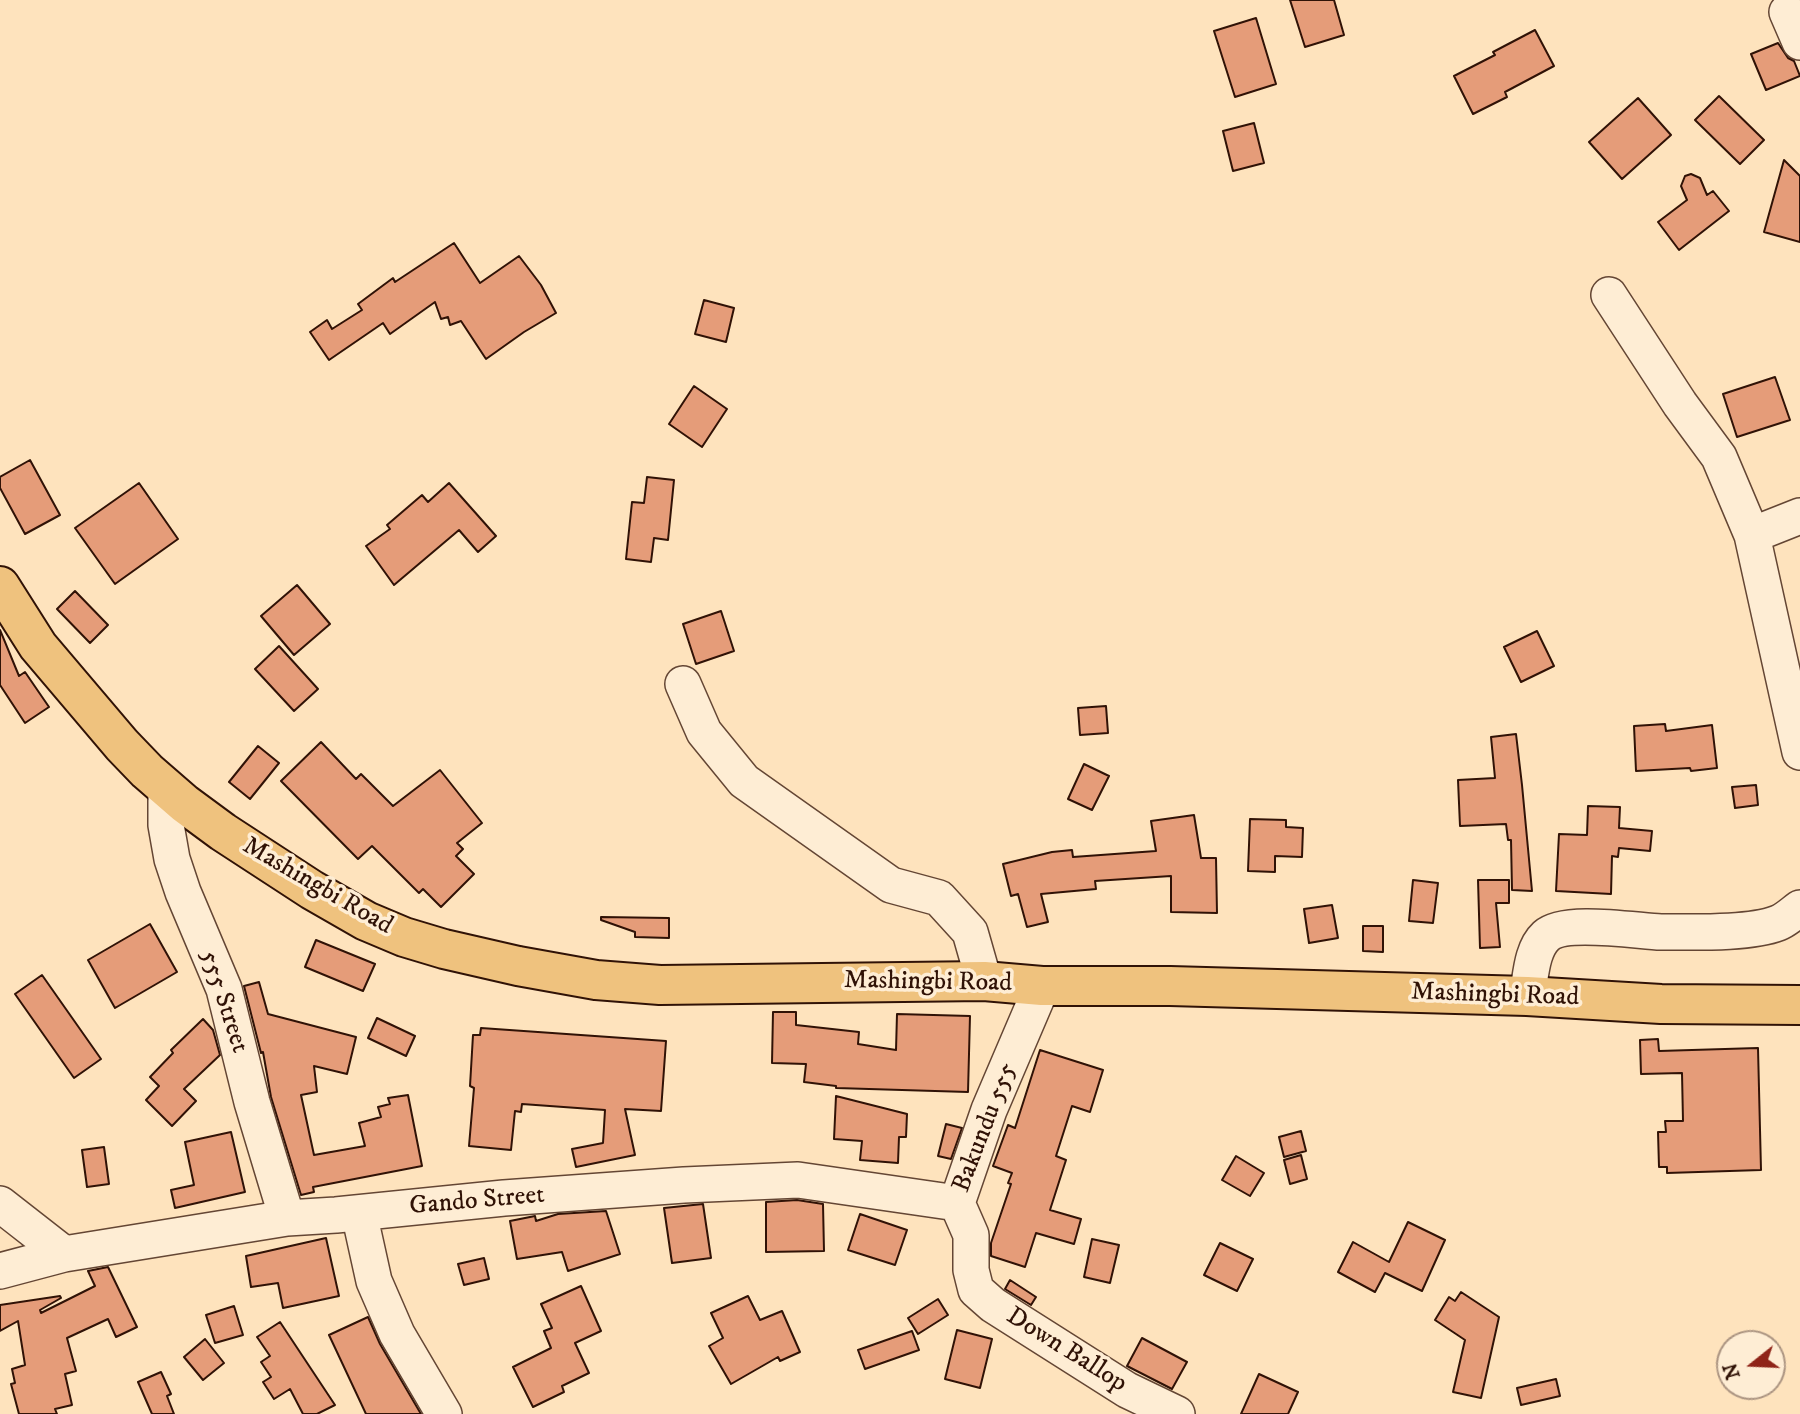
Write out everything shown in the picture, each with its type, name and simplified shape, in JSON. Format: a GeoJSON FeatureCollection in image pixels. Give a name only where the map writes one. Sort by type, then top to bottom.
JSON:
{"type":"FeatureCollection","features":[{"type":"Feature","properties":{"kind":"main road","name":"Mashingbi Road"},"geometry":{"type":"LineString","coordinates":[[0,586],[38,646],[122,745],[185,804],[258,856],[366,920],[404,937],[481,958],[596,980],[660,985],[984,981],[1042,986],[1170,986],[1527,996],[1661,1003],[1800,1005]]}},
{"type":"Feature","properties":{"kind":"street"},"geometry":{"type":"LineString","coordinates":[[1609,295],[1680,404],[1719,457],[1752,535],[1800,752]]}},
{"type":"Feature","properties":{"kind":"street"},"geometry":{"type":"LineString","coordinates":[[1752,535],[1800,516]]}},
{"type":"Feature","properties":{"kind":"street"},"geometry":{"type":"LineString","coordinates":[[683,684],[704,732],[744,781],[891,885],[939,898],[970,933],[984,981]]}},
{"type":"Feature","properties":{"kind":"street","name":"555 Street"},"geometry":{"type":"LineString","coordinates":[[166,787],[166,825],[172,859],[224,989],[252,1102],[288,1218]]}},
{"type":"Feature","properties":{"kind":"street"},"geometry":{"type":"LineString","coordinates":[[1527,996],[1536,952],[1545,936],[1556,929],[1572,927],[1663,932],[1749,929],[1780,923],[1800,908]]}},
{"type":"Feature","properties":{"kind":"street","name":"Bakundu 555"},"geometry":{"type":"LineString","coordinates":[[993,1305],[976,1290],[971,1270],[971,1235],[957,1203],[989,1110],[1042,986]]}},
{"type":"Feature","properties":{"kind":"street","name":"Gando Street"},"geometry":{"type":"LineString","coordinates":[[0,1270],[64,1254],[288,1218],[532,1196],[798,1180],[957,1203]]}},
{"type":"Feature","properties":{"kind":"street"},"geometry":{"type":"LineString","coordinates":[[0,1204],[64,1254]]}},
{"type":"Feature","properties":{"kind":"street"},"geometry":{"type":"LineString","coordinates":[[359,1213],[374,1281],[397,1334],[444,1414]]}},
{"type":"Feature","properties":{"kind":"street","name":"Down Ballop"},"geometry":{"type":"LineString","coordinates":[[993,1305],[1127,1390],[1177,1414]]}},
{"type":"Feature","properties":{"kind":"building"},"geometry":{"type":"Polygon","coordinates":[[[1290,0],[1334,0],[1344,35],[1305,47],[1290,0]]]}},
{"type":"Feature","properties":{"kind":"building"},"geometry":{"type":"Polygon","coordinates":[[[1256,18],[1276,84],[1235,97],[1214,31],[1256,18]]]}},
{"type":"Feature","properties":{"kind":"building"},"geometry":{"type":"Polygon","coordinates":[[[1535,30],[1554,66],[1505,92],[1507,97],[1473,114],[1454,76],[1535,30]]]}},
{"type":"Feature","properties":{"kind":"building"},"geometry":{"type":"Polygon","coordinates":[[[1778,43],[1788,58],[1794,61],[1800,76],[1766,90],[1751,54],[1778,43]]]}},
{"type":"Feature","properties":{"kind":"building"},"geometry":{"type":"Polygon","coordinates":[[[1719,96],[1764,140],[1740,164],[1695,120],[1719,96]]]}},
{"type":"Feature","properties":{"kind":"building"},"geometry":{"type":"Polygon","coordinates":[[[1638,98],[1671,135],[1622,179],[1589,142],[1638,98]]]}},
{"type":"Feature","properties":{"kind":"building"},"geometry":{"type":"Polygon","coordinates":[[[1254,123],[1264,163],[1233,171],[1223,131],[1254,123]]]}},
{"type":"Feature","properties":{"kind":"building"},"geometry":{"type":"Polygon","coordinates":[[[1784,160],[1800,176],[1800,242],[1764,232],[1784,160]]]}},
{"type":"Feature","properties":{"kind":"building"},"geometry":{"type":"Polygon","coordinates":[[[1691,174],[1700,178],[1707,195],[1713,191],[1729,211],[1679,250],[1658,222],[1687,200],[1681,186],[1685,176],[1691,174]]]}},
{"type":"Feature","properties":{"kind":"building"},"geometry":{"type":"Polygon","coordinates":[[[454,243],[480,283],[519,256],[541,285],[556,313],[486,359],[461,321],[450,325],[448,317],[441,319],[435,302],[390,334],[383,323],[329,360],[310,332],[327,320],[332,329],[362,310],[358,304],[393,278],[395,282],[454,243]]]}},
{"type":"Feature","properties":{"kind":"building"},"geometry":{"type":"Polygon","coordinates":[[[704,300],[734,308],[726,342],[695,334],[704,300]]]}},
{"type":"Feature","properties":{"kind":"building"},"geometry":{"type":"Polygon","coordinates":[[[1775,377],[1790,420],[1737,437],[1723,394],[1775,377]]]}},
{"type":"Feature","properties":{"kind":"building"},"geometry":{"type":"Polygon","coordinates":[[[694,386],[727,409],[702,447],[669,424],[694,386]]]}},
{"type":"Feature","properties":{"kind":"building"},"geometry":{"type":"Polygon","coordinates":[[[30,460],[60,515],[25,534],[0,488],[0,477],[30,460]]]}},
{"type":"Feature","properties":{"kind":"building"},"geometry":{"type":"Polygon","coordinates":[[[647,477],[674,480],[668,540],[654,538],[651,562],[626,559],[632,502],[644,503],[647,477]]]}},
{"type":"Feature","properties":{"kind":"building"},"geometry":{"type":"Polygon","coordinates":[[[139,483],[178,539],[115,584],[75,528],[139,483]]]}},
{"type":"Feature","properties":{"kind":"building"},"geometry":{"type":"Polygon","coordinates":[[[449,483],[496,536],[478,552],[459,530],[394,585],[366,546],[390,529],[387,525],[422,495],[428,502],[449,483]]]}},
{"type":"Feature","properties":{"kind":"building"},"geometry":{"type":"Polygon","coordinates":[[[297,585],[330,624],[294,655],[261,616],[297,585]]]}},
{"type":"Feature","properties":{"kind":"building"},"geometry":{"type":"Polygon","coordinates":[[[75,591],[108,625],[90,643],[57,609],[75,591]]]}},
{"type":"Feature","properties":{"kind":"building"},"geometry":{"type":"Polygon","coordinates":[[[721,611],[734,651],[696,664],[683,624],[721,611]]]}},
{"type":"Feature","properties":{"kind":"building"},"geometry":{"type":"Polygon","coordinates":[[[0,630],[19,676],[25,672],[49,707],[25,723],[0,685],[0,630]]]}},
{"type":"Feature","properties":{"kind":"building"},"geometry":{"type":"Polygon","coordinates":[[[1537,631],[1554,666],[1521,682],[1504,647],[1537,631]]]}},
{"type":"Feature","properties":{"kind":"building"},"geometry":{"type":"Polygon","coordinates":[[[279,646],[318,689],[294,711],[255,669],[279,646]]]}},
{"type":"Feature","properties":{"kind":"building"},"geometry":{"type":"Polygon","coordinates":[[[1106,706],[1108,733],[1080,735],[1078,708],[1106,706]]]}},
{"type":"Feature","properties":{"kind":"building"},"geometry":{"type":"Polygon","coordinates":[[[1665,724],[1666,731],[1712,725],[1717,768],[1636,771],[1634,726],[1665,724]]]}},
{"type":"Feature","properties":{"kind":"building"},"geometry":{"type":"Polygon","coordinates":[[[1516,734],[1532,891],[1512,890],[1511,840],[1508,840],[1506,824],[1460,826],[1458,780],[1495,778],[1491,737],[1516,734]]]}},
{"type":"Feature","properties":{"kind":"building"},"geometry":{"type":"Polygon","coordinates":[[[321,742],[356,779],[361,774],[393,806],[440,770],[482,823],[457,843],[463,849],[456,856],[474,874],[441,907],[423,889],[419,893],[372,846],[358,859],[281,781],[321,742]]]}},
{"type":"Feature","properties":{"kind":"building"},"geometry":{"type":"Polygon","coordinates":[[[258,746],[279,763],[250,799],[229,782],[258,746]]]}},
{"type":"Feature","properties":{"kind":"building"},"geometry":{"type":"Polygon","coordinates":[[[1084,764],[1109,776],[1092,810],[1068,799],[1084,764]]]}},
{"type":"Feature","properties":{"kind":"building"},"geometry":{"type":"Polygon","coordinates":[[[1756,785],[1758,805],[1735,808],[1732,787],[1756,785]]]}},
{"type":"Feature","properties":{"kind":"building"},"geometry":{"type":"Polygon","coordinates":[[[1588,806],[1620,807],[1619,828],[1652,831],[1650,851],[1619,848],[1618,857],[1612,856],[1611,894],[1556,891],[1559,834],[1587,835],[1588,806]]]}},
{"type":"Feature","properties":{"kind":"building"},"geometry":{"type":"Polygon","coordinates":[[[1194,815],[1201,858],[1216,858],[1217,913],[1171,912],[1171,876],[1095,881],[1096,889],[1041,894],[1048,922],[1027,927],[1018,894],[1011,896],[1003,864],[1072,850],[1073,857],[1156,851],[1151,821],[1194,815]]]}},
{"type":"Feature","properties":{"kind":"building"},"geometry":{"type":"Polygon","coordinates":[[[1250,819],[1286,820],[1286,827],[1303,828],[1302,857],[1275,856],[1275,872],[1248,871],[1250,819]]]}},
{"type":"Feature","properties":{"kind":"building"},"geometry":{"type":"Polygon","coordinates":[[[1413,880],[1438,883],[1433,923],[1409,921],[1413,880]]]}},
{"type":"Feature","properties":{"kind":"building"},"geometry":{"type":"Polygon","coordinates":[[[1478,880],[1509,880],[1509,903],[1496,903],[1500,947],[1480,948],[1478,880]]]}},
{"type":"Feature","properties":{"kind":"building"},"geometry":{"type":"Polygon","coordinates":[[[1332,905],[1338,938],[1309,943],[1304,909],[1332,905]]]}},
{"type":"Feature","properties":{"kind":"building"},"geometry":{"type":"Polygon","coordinates":[[[601,917],[669,918],[669,938],[635,937],[635,932],[601,920],[601,917]]]}},
{"type":"Feature","properties":{"kind":"building"},"geometry":{"type":"Polygon","coordinates":[[[150,924],[177,972],[115,1008],[88,960],[150,924]]]}},
{"type":"Feature","properties":{"kind":"building"},"geometry":{"type":"Polygon","coordinates":[[[1363,926],[1383,926],[1383,952],[1363,951],[1363,926]]]}},
{"type":"Feature","properties":{"kind":"building"},"geometry":{"type":"Polygon","coordinates":[[[316,940],[375,964],[363,991],[305,967],[316,940]]]}},
{"type":"Feature","properties":{"kind":"building"},"geometry":{"type":"Polygon","coordinates":[[[42,975],[101,1059],[74,1078],[15,994],[42,975]]]}},
{"type":"Feature","properties":{"kind":"building"},"geometry":{"type":"Polygon","coordinates":[[[259,982],[268,1014],[356,1037],[347,1074],[314,1066],[317,1092],[301,1095],[314,1155],[365,1146],[359,1123],[381,1117],[378,1107],[390,1104],[388,1098],[408,1095],[422,1166],[313,1187],[314,1192],[301,1195],[271,1097],[263,1052],[261,1053],[244,986],[259,982]]]}},
{"type":"Feature","properties":{"kind":"building"},"geometry":{"type":"Polygon","coordinates":[[[773,1012],[796,1012],[796,1025],[859,1032],[858,1044],[896,1050],[897,1014],[970,1016],[968,1092],[836,1088],[804,1082],[806,1064],[772,1063],[773,1012]]]}},
{"type":"Feature","properties":{"kind":"building"},"geometry":{"type":"Polygon","coordinates":[[[377,1018],[415,1036],[406,1056],[368,1038],[377,1018]]]}},
{"type":"Feature","properties":{"kind":"building"},"geometry":{"type":"Polygon","coordinates":[[[203,1019],[213,1030],[220,1055],[184,1089],[196,1101],[172,1126],[146,1100],[159,1086],[150,1077],[173,1053],[171,1050],[203,1019]]]}},
{"type":"Feature","properties":{"kind":"building"},"geometry":{"type":"Polygon","coordinates":[[[481,1028],[666,1041],[661,1111],[625,1109],[635,1155],[576,1167],[572,1149],[603,1143],[605,1110],[522,1104],[521,1112],[515,1111],[511,1150],[469,1146],[474,1088],[470,1086],[473,1035],[480,1035],[481,1028]]]}},
{"type":"Feature","properties":{"kind":"building"},"geometry":{"type":"Polygon","coordinates":[[[1658,1039],[1659,1051],[1758,1048],[1761,1170],[1667,1173],[1667,1167],[1659,1167],[1658,1132],[1666,1132],[1665,1121],[1683,1121],[1682,1073],[1641,1074],[1640,1040],[1658,1039]]]}},
{"type":"Feature","properties":{"kind":"building"},"geometry":{"type":"Polygon","coordinates":[[[1040,1050],[1103,1070],[1090,1112],[1072,1106],[1056,1156],[1066,1160],[1050,1210],[1081,1219],[1074,1244],[1036,1233],[1025,1267],[991,1256],[991,1243],[1011,1184],[1008,1183],[1012,1173],[993,1166],[1008,1125],[1015,1128],[1040,1050]]]}},
{"type":"Feature","properties":{"kind":"building"},"geometry":{"type":"Polygon","coordinates":[[[836,1096],[907,1114],[906,1137],[899,1137],[898,1163],[860,1160],[862,1141],[834,1139],[836,1096]]]}},
{"type":"Feature","properties":{"kind":"building"},"geometry":{"type":"Polygon","coordinates":[[[946,1124],[962,1128],[951,1159],[938,1156],[946,1124]]]}},
{"type":"Feature","properties":{"kind":"building"},"geometry":{"type":"Polygon","coordinates":[[[1301,1131],[1306,1151],[1284,1157],[1279,1137],[1301,1131]]]}},
{"type":"Feature","properties":{"kind":"building"},"geometry":{"type":"Polygon","coordinates":[[[231,1132],[245,1192],[175,1208],[171,1190],[194,1185],[185,1142],[231,1132]]]}},
{"type":"Feature","properties":{"kind":"building"},"geometry":{"type":"Polygon","coordinates":[[[104,1147],[109,1184],[87,1187],[82,1150],[104,1147]]]}},
{"type":"Feature","properties":{"kind":"building"},"geometry":{"type":"Polygon","coordinates":[[[1301,1155],[1307,1179],[1290,1184],[1284,1160],[1301,1155]]]}},
{"type":"Feature","properties":{"kind":"building"},"geometry":{"type":"Polygon","coordinates":[[[1236,1156],[1264,1173],[1250,1196],[1222,1180],[1236,1156]]]}},
{"type":"Feature","properties":{"kind":"building"},"geometry":{"type":"Polygon","coordinates":[[[797,1200],[823,1204],[824,1251],[766,1252],[766,1202],[797,1200]]]}},
{"type":"Feature","properties":{"kind":"building"},"geometry":{"type":"Polygon","coordinates":[[[703,1204],[711,1258],[672,1263],[664,1208],[703,1204]]]}},
{"type":"Feature","properties":{"kind":"building"},"geometry":{"type":"Polygon","coordinates":[[[606,1211],[620,1254],[568,1271],[562,1252],[517,1259],[510,1221],[535,1216],[536,1221],[558,1214],[606,1211]]]}},
{"type":"Feature","properties":{"kind":"building"},"geometry":{"type":"Polygon","coordinates":[[[860,1214],[907,1230],[895,1265],[848,1250],[860,1214]]]}},
{"type":"Feature","properties":{"kind":"building"},"geometry":{"type":"Polygon","coordinates":[[[1408,1222],[1445,1240],[1422,1291],[1385,1273],[1375,1292],[1338,1272],[1353,1242],[1389,1262],[1408,1222]]]}},
{"type":"Feature","properties":{"kind":"building"},"geometry":{"type":"Polygon","coordinates":[[[326,1238],[339,1296],[283,1308],[278,1283],[251,1287],[246,1256],[326,1238]]]}},
{"type":"Feature","properties":{"kind":"building"},"geometry":{"type":"Polygon","coordinates":[[[1092,1239],[1119,1245],[1110,1283],[1084,1277],[1092,1239]]]}},
{"type":"Feature","properties":{"kind":"building"},"geometry":{"type":"Polygon","coordinates":[[[1220,1243],[1253,1259],[1237,1291],[1204,1275],[1220,1243]]]}},
{"type":"Feature","properties":{"kind":"building"},"geometry":{"type":"Polygon","coordinates":[[[484,1258],[489,1279],[464,1285],[458,1264],[484,1258]]]}},
{"type":"Feature","properties":{"kind":"building"},"geometry":{"type":"Polygon","coordinates":[[[108,1267],[137,1327],[116,1337],[108,1319],[67,1338],[76,1371],[65,1374],[72,1405],[55,1409],[57,1414],[19,1414],[11,1384],[15,1383],[12,1369],[25,1365],[18,1321],[0,1331],[0,1305],[60,1296],[61,1298],[40,1310],[41,1313],[95,1286],[88,1271],[108,1267]]]}},
{"type":"Feature","properties":{"kind":"building"},"geometry":{"type":"Polygon","coordinates":[[[1010,1280],[1036,1297],[1031,1305],[1005,1289],[1010,1280]]]}},
{"type":"Feature","properties":{"kind":"building"},"geometry":{"type":"Polygon","coordinates":[[[581,1286],[601,1331],[575,1343],[589,1373],[562,1386],[564,1392],[533,1407],[513,1367],[551,1348],[544,1331],[552,1328],[541,1304],[581,1286]]]}},
{"type":"Feature","properties":{"kind":"building"},"geometry":{"type":"Polygon","coordinates":[[[1461,1292],[1499,1317],[1481,1398],[1453,1392],[1465,1340],[1435,1320],[1449,1297],[1455,1301],[1461,1292]]]}},
{"type":"Feature","properties":{"kind":"building"},"geometry":{"type":"Polygon","coordinates":[[[748,1296],[760,1320],[782,1311],[800,1352],[780,1361],[778,1357],[731,1384],[709,1346],[723,1338],[711,1313],[748,1296]]]}},
{"type":"Feature","properties":{"kind":"building"},"geometry":{"type":"Polygon","coordinates":[[[938,1299],[948,1315],[918,1334],[908,1318],[938,1299]]]}},
{"type":"Feature","properties":{"kind":"building"},"geometry":{"type":"Polygon","coordinates":[[[234,1306],[243,1335],[215,1343],[206,1315],[234,1306]]]}},
{"type":"Feature","properties":{"kind":"building"},"geometry":{"type":"Polygon","coordinates":[[[368,1317],[380,1344],[421,1414],[366,1414],[329,1335],[368,1317]]]}},
{"type":"Feature","properties":{"kind":"building"},"geometry":{"type":"Polygon","coordinates":[[[280,1322],[335,1405],[317,1414],[303,1414],[290,1389],[274,1399],[263,1382],[271,1377],[261,1362],[270,1356],[257,1337],[280,1322]]]}},
{"type":"Feature","properties":{"kind":"building"},"geometry":{"type":"Polygon","coordinates":[[[957,1330],[992,1339],[980,1388],[945,1379],[957,1330]]]}},
{"type":"Feature","properties":{"kind":"building"},"geometry":{"type":"Polygon","coordinates":[[[912,1331],[919,1350],[865,1369],[858,1350],[912,1331]]]}},
{"type":"Feature","properties":{"kind":"building"},"geometry":{"type":"Polygon","coordinates":[[[1142,1338],[1187,1362],[1172,1389],[1127,1366],[1142,1338]]]}},
{"type":"Feature","properties":{"kind":"building"},"geometry":{"type":"Polygon","coordinates":[[[205,1339],[224,1363],[203,1380],[184,1357],[205,1339]]]}},
{"type":"Feature","properties":{"kind":"building"},"geometry":{"type":"Polygon","coordinates":[[[161,1372],[171,1394],[167,1396],[174,1414],[152,1414],[138,1382],[161,1372]]]}},
{"type":"Feature","properties":{"kind":"building"},"geometry":{"type":"Polygon","coordinates":[[[1259,1374],[1298,1392],[1288,1414],[1241,1414],[1259,1374]]]}},
{"type":"Feature","properties":{"kind":"building"},"geometry":{"type":"Polygon","coordinates":[[[1556,1379],[1560,1396],[1521,1405],[1517,1388],[1556,1379]]]}}]}
